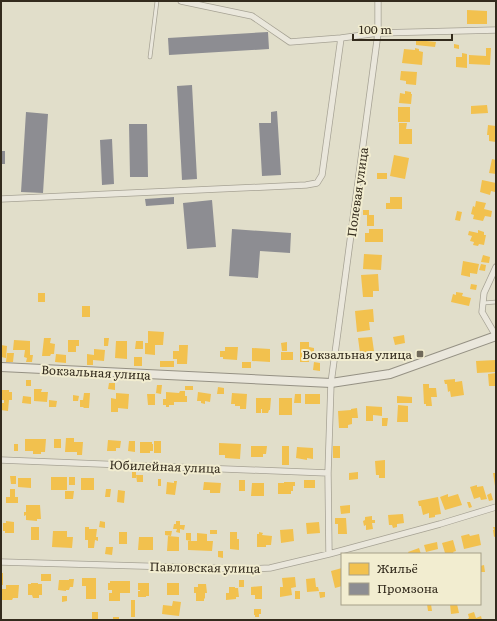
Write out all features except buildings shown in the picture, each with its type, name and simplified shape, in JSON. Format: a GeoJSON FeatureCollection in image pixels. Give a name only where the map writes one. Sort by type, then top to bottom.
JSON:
{"type":"FeatureCollection","features":[{"type":"Feature","properties":{"kind":"street"},"geometry":{"type":"LineString","coordinates":[[181,1],[252,16],[290,42],[341,38],[378,33],[496,30]]}},
{"type":"Feature","properties":{"kind":"street","name":"Полевая улица"},"geometry":{"type":"LineString","coordinates":[[329,554],[328,473],[331,383],[378,33],[378,1]]}},
{"type":"Feature","properties":{"kind":"street"},"geometry":{"type":"LineString","coordinates":[[1,199],[306,185],[317,183],[322,175],[341,38]]}},
{"type":"Feature","properties":{"kind":"street"},"geometry":{"type":"LineString","coordinates":[[496,267],[484,293],[482,312],[496,336]]}},
{"type":"Feature","properties":{"kind":"street","name":"Вокзальная улица"},"geometry":{"type":"LineString","coordinates":[[1,368],[331,383],[390,374],[496,336]]}},
{"type":"Feature","properties":{"kind":"street","name":"Юбилейная улица"},"geometry":{"type":"LineString","coordinates":[[1,460],[328,473]]}},
{"type":"Feature","properties":{"kind":"street","name":"Павловская улица"},"geometry":{"type":"LineString","coordinates":[[1,562],[246,569],[270,568],[329,554],[496,507]]}},
{"type":"Feature","properties":{"kind":"lane"},"geometry":{"type":"LineString","coordinates":[[150,57],[157,1]]}},
{"type":"Feature","properties":{"kind":"lane"},"geometry":{"type":"LineString","coordinates":[[483,303],[496,302]]}},
{"type":"Feature","properties":{"kind":"place","name":"Вокзальная улица"},"geometry":{"type":"Point","coordinates":[420,354]}}]}
